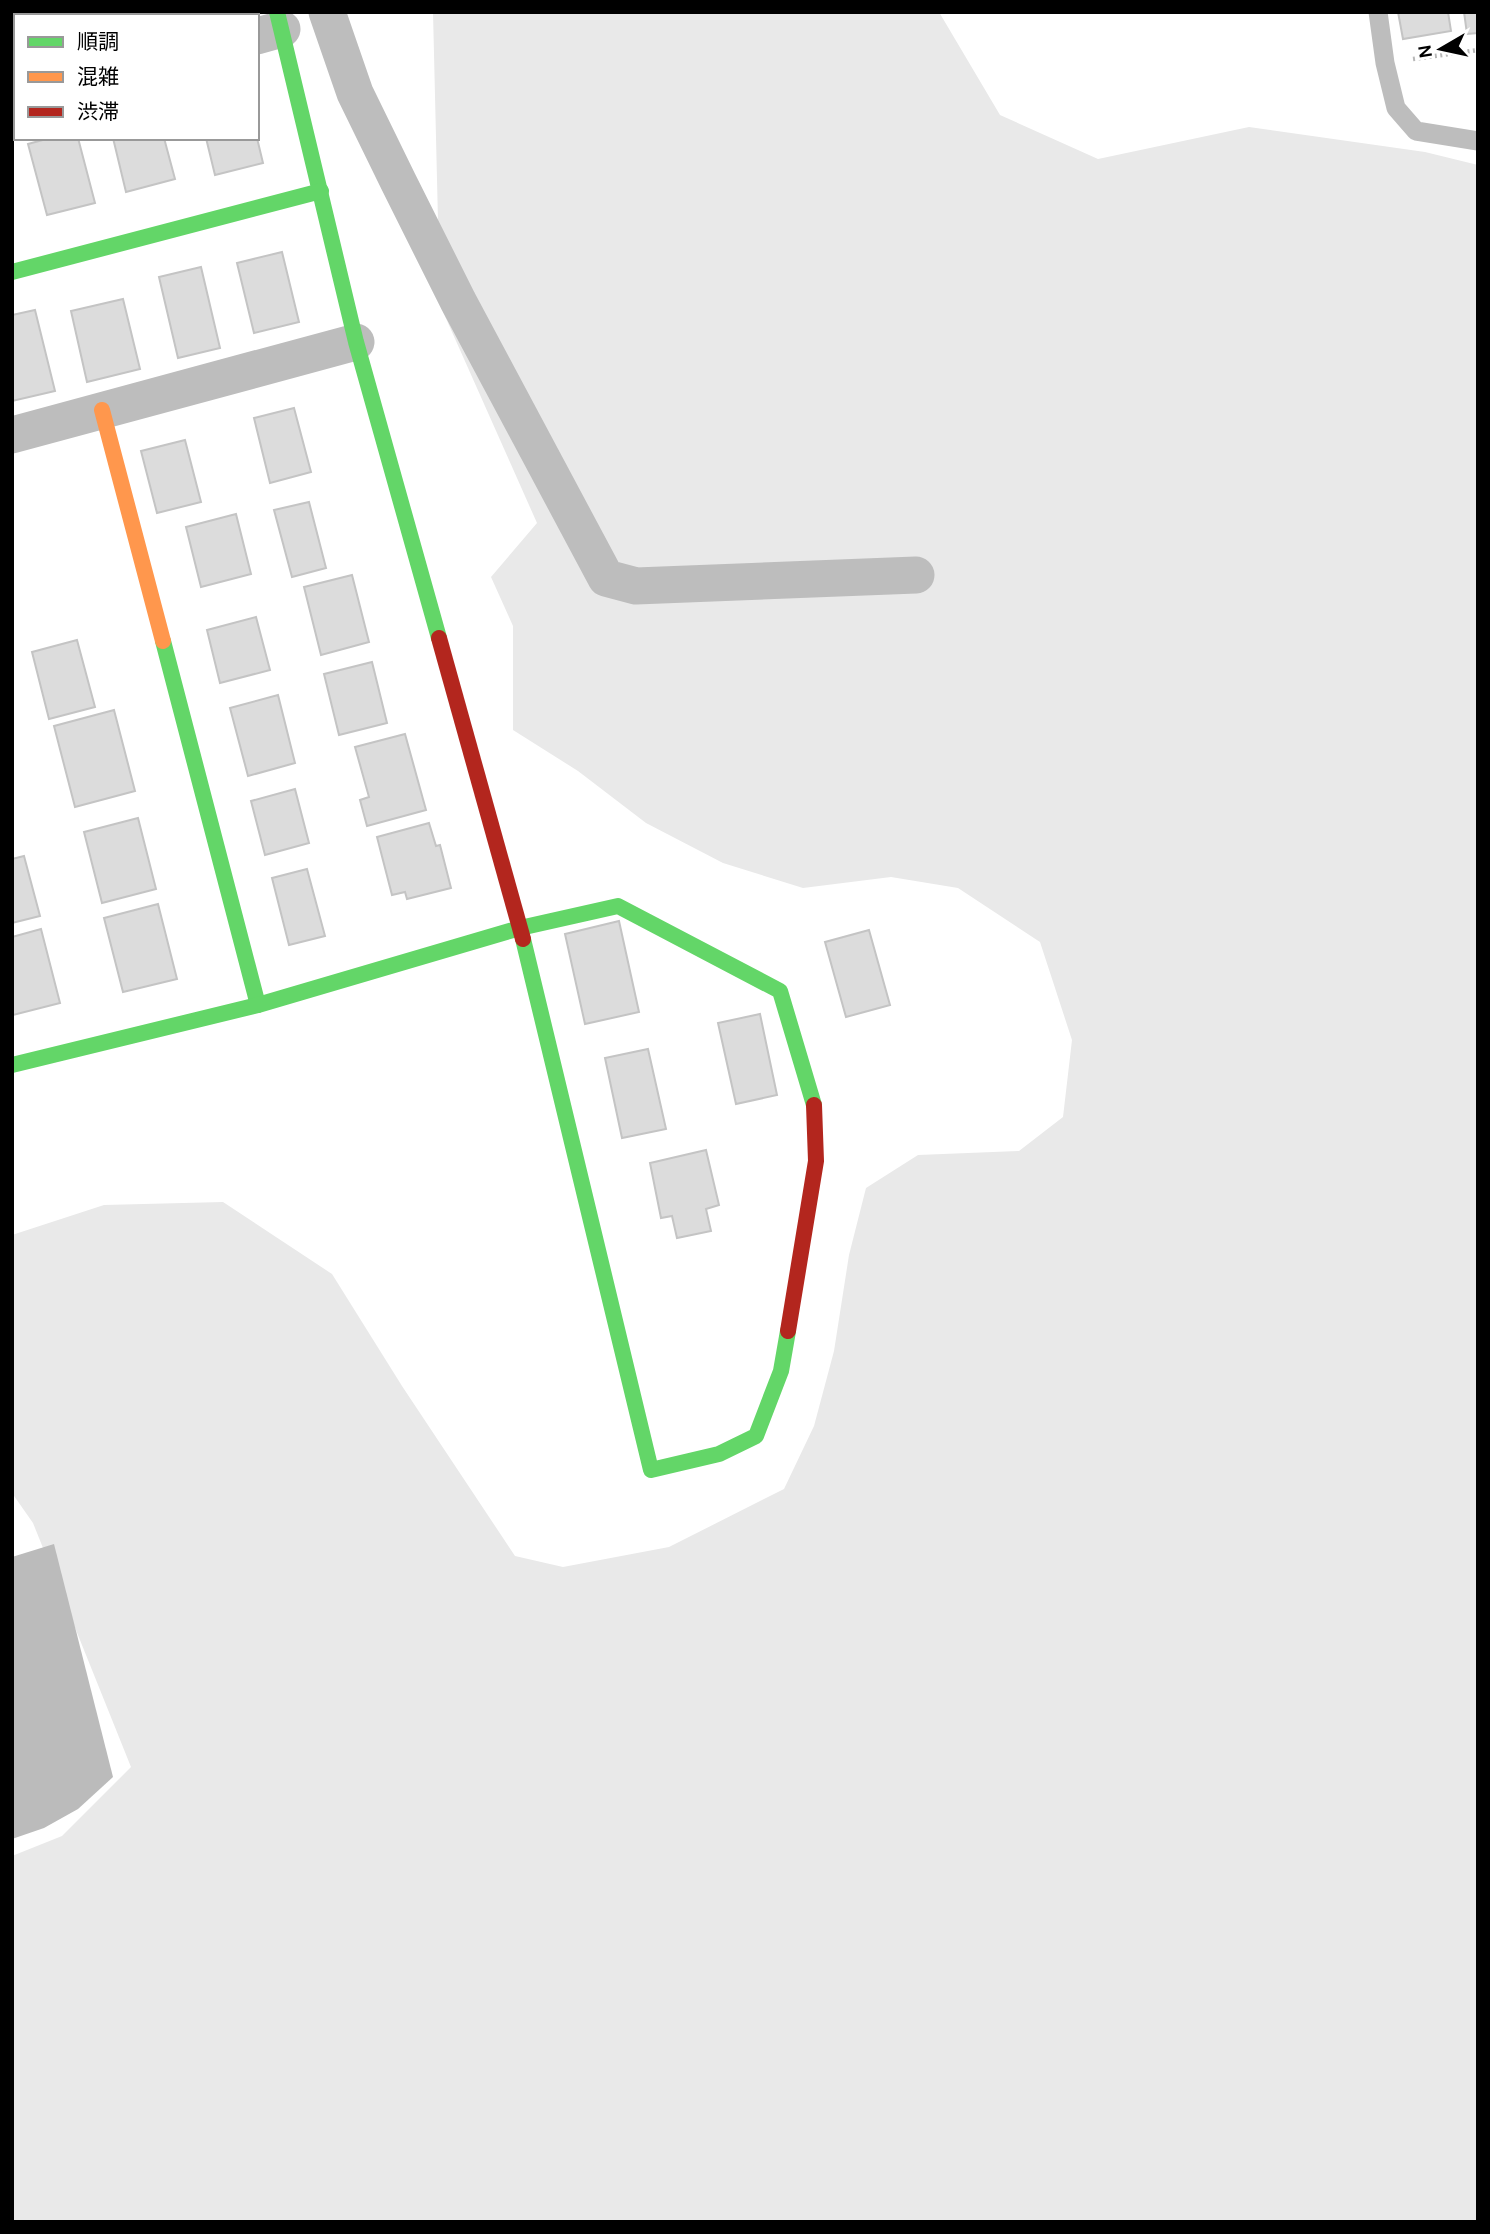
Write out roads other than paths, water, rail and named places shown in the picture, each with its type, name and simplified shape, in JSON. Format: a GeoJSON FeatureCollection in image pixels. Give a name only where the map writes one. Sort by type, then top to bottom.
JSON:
{"type":"FeatureCollection","features":[{"type":"Feature","properties":{"kind":"street"},"geometry":{"type":"LineString","coordinates":[[327,12],[355,93],[398,181],[477,337],[606,578],[636,586],[916,575]]}},
{"type":"Feature","properties":{"kind":"street"},"geometry":{"type":"LineString","coordinates":[[12,1065],[258,1005],[520,928],[618,906],[780,991],[814,1106],[816,1161],[782,1371],[756,1436],[719,1454],[651,1470],[520,928],[356,342],[321,191],[272,26]]}},
{"type":"Feature","properties":{"kind":"street"},"geometry":{"type":"LineString","coordinates":[[12,272],[321,191]]}},
{"type":"Feature","properties":{"kind":"street"},"geometry":{"type":"LineString","coordinates":[[12,435],[356,342]]}},
{"type":"Feature","properties":{"kind":"street"},"geometry":{"type":"LineString","coordinates":[[103,411],[258,1005]]}},
{"type":"Feature","properties":{"kind":"lane"},"geometry":{"type":"LineString","coordinates":[[1378,12],[1385,62],[1396,108],[1416,131],[1478,141]]}}]}
